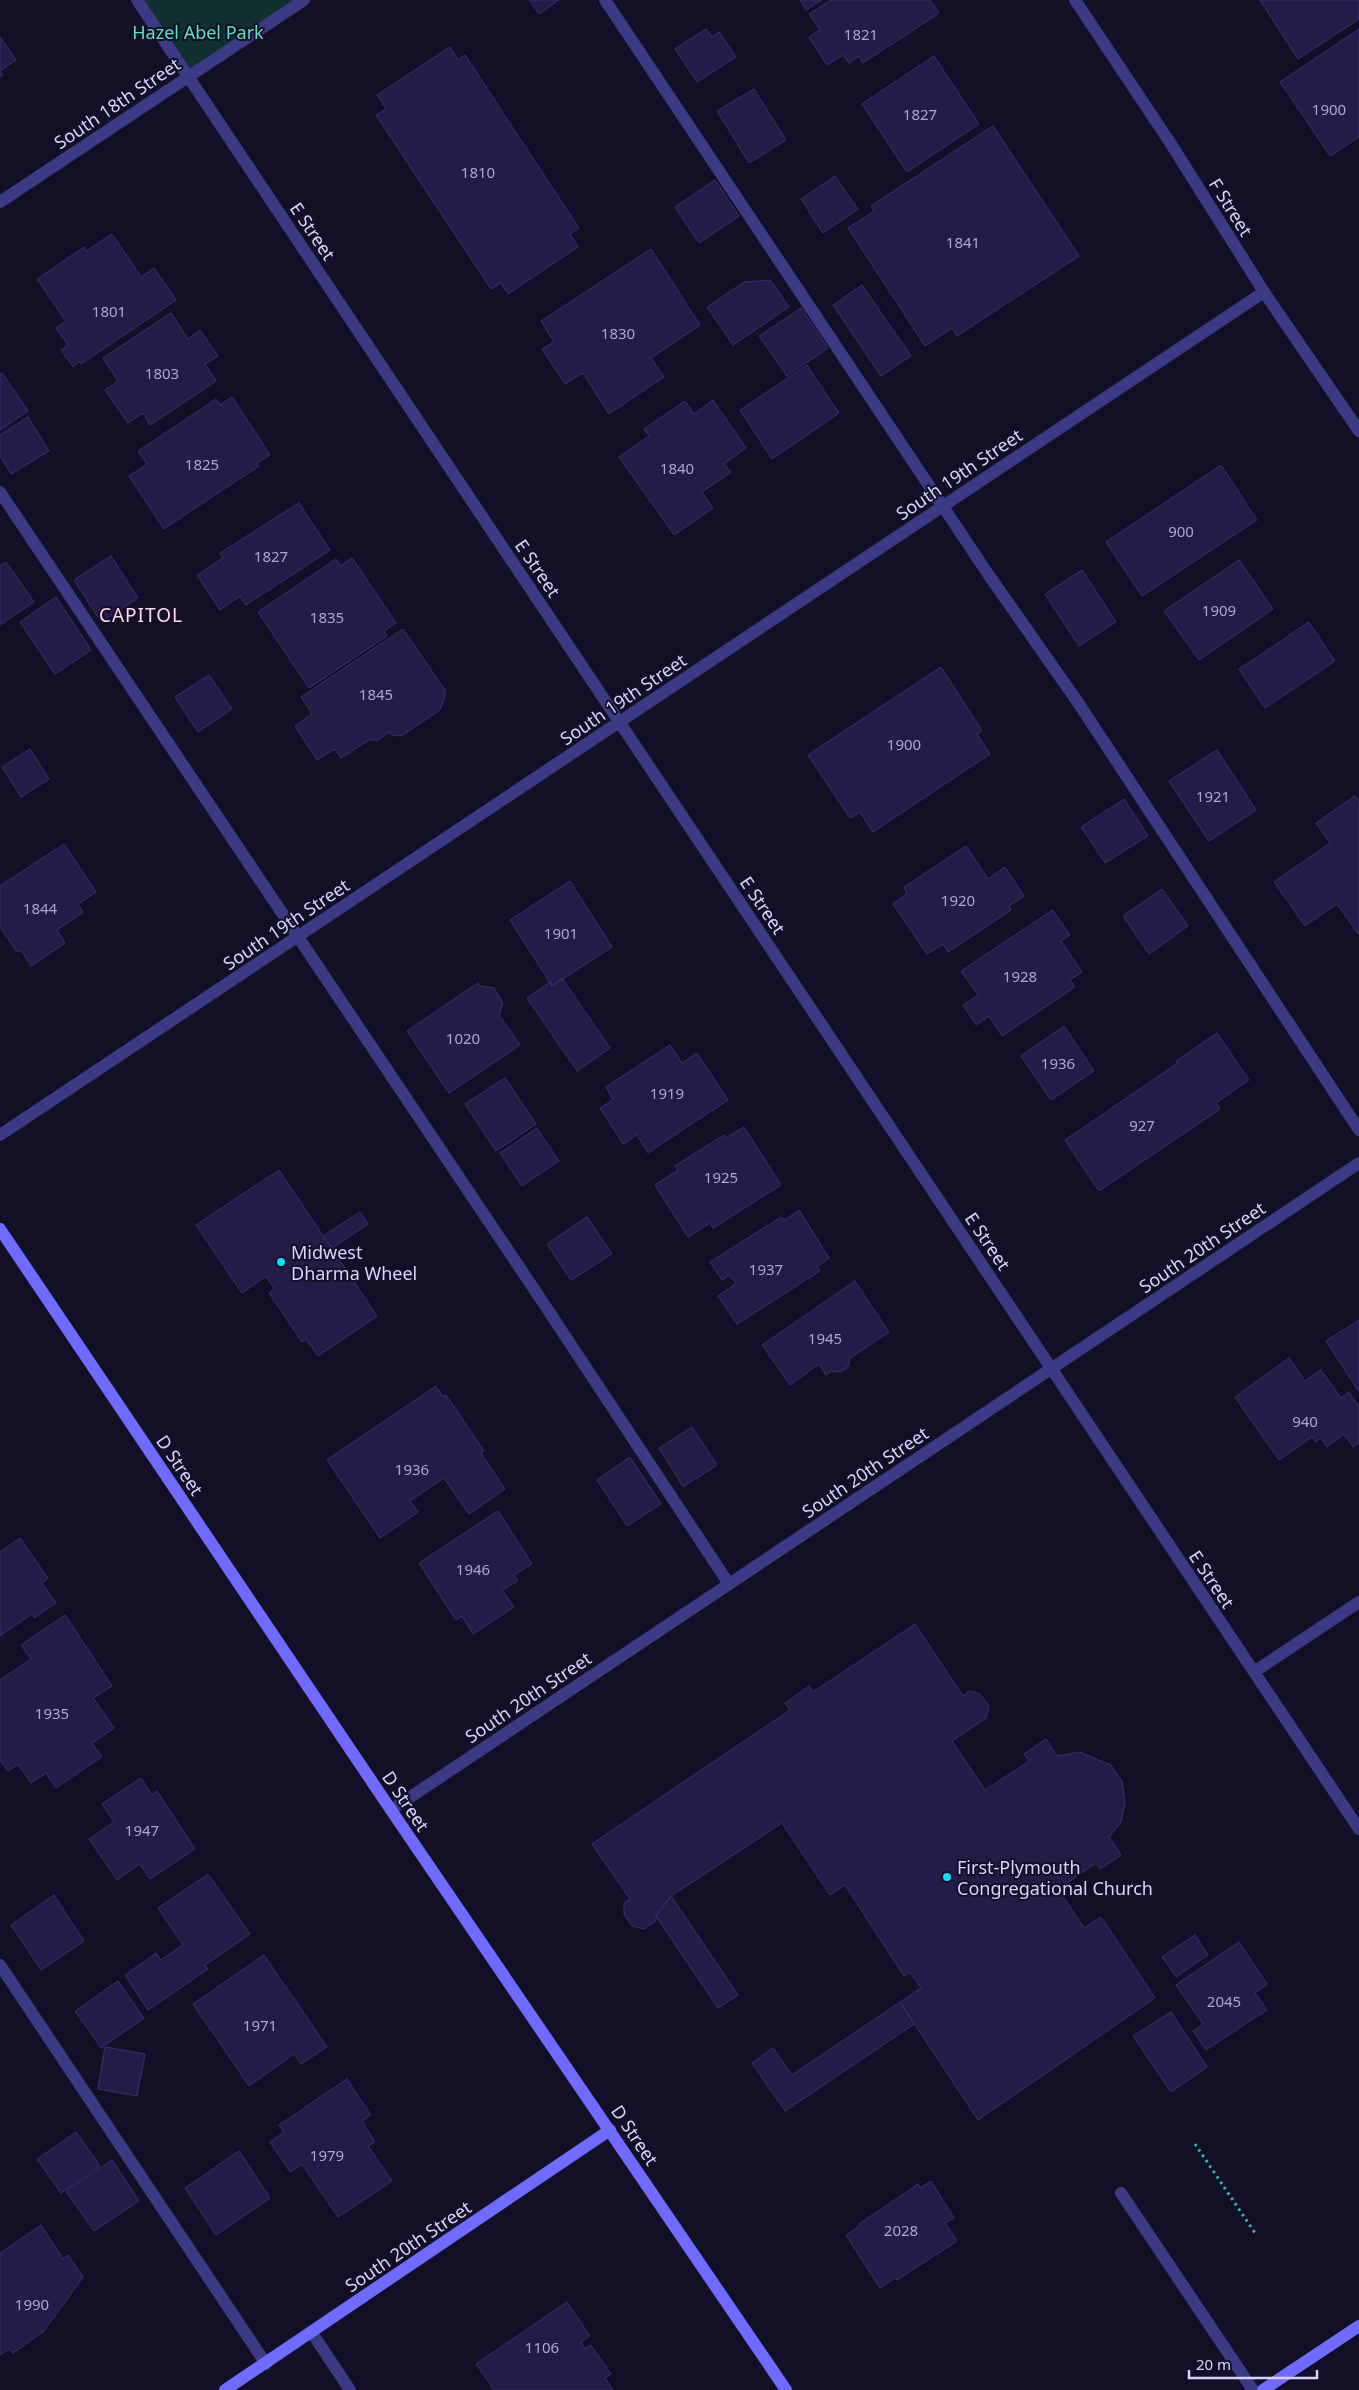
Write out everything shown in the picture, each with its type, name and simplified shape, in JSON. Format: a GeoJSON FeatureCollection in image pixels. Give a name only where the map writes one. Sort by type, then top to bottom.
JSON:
{"type":"FeatureCollection","features":[{"type":"Feature","properties":{"kind":"street","name":"E Street"},"geometry":{"type":"LineString","coordinates":[[137,0],[1359,1830]]}},
{"type":"Feature","properties":{"kind":"street","name":"South 18th Street"},"geometry":{"type":"LineString","coordinates":[[0,202],[304,0]]}},
{"type":"Feature","properties":{"kind":"street"},"geometry":{"type":"LineString","coordinates":[[605,0],[942,506],[1078,704],[1359,1130]]}},
{"type":"Feature","properties":{"kind":"street","name":"F Street"},"geometry":{"type":"LineString","coordinates":[[1075,0],[1171,144],[1264,292],[1359,431]]}},
{"type":"Feature","properties":{"kind":"street","name":"South 19th Street"},"geometry":{"type":"LineString","coordinates":[[0,1135],[1264,292]]}},
{"type":"Feature","properties":{"kind":"street"},"geometry":{"type":"LineString","coordinates":[[0,492],[542,1301],[728,1584]]}},
{"type":"Feature","properties":{"kind":"street","name":"South 20th Street"},"geometry":{"type":"LineString","coordinates":[[391,1810],[1359,1164]]}},
{"type":"Feature","properties":{"kind":"street","name":"D Street"},"geometry":{"type":"LineString","coordinates":[[0,1229],[391,1810],[786,2390]]}},
{"type":"Feature","properties":{"kind":"street"},"geometry":{"type":"LineString","coordinates":[[1254,1672],[1359,1602]]}},
{"type":"Feature","properties":{"kind":"street"},"geometry":{"type":"LineString","coordinates":[[0,1965],[266,2364]]}},
{"type":"Feature","properties":{"kind":"street","name":"South 20th Street"},"geometry":{"type":"LineString","coordinates":[[226,2390],[610,2130]]}},
{"type":"Feature","properties":{"kind":"street"},"geometry":{"type":"LineString","coordinates":[[1121,2194],[1253,2390]]}},
{"type":"Feature","properties":{"kind":"street"},"geometry":{"type":"LineString","coordinates":[[1263,2390],[1359,2326]]}},
{"type":"Feature","properties":{"kind":"street"},"geometry":{"type":"LineString","coordinates":[[312,2333],[350,2390]]}},
{"type":"Feature","properties":{"kind":"path"},"geometry":{"type":"LineString","coordinates":[[1196,2144],[1255,2233]]}},
{"type":"Feature","properties":{"kind":"green space","name":"Hazel Abel Park"},"geometry":{"type":"Polygon","coordinates":[[[137,0],[304,0],[188,76],[137,0]]]}},
{"type":"Feature","properties":{"kind":"building"},"geometry":{"type":"Polygon","coordinates":[[[529,0],[559,0],[539,14],[529,0]]]}},
{"type":"Feature","properties":{"kind":"building"},"geometry":{"type":"Polygon","coordinates":[[[800,0],[822,0],[806,10],[800,0]]]}},
{"type":"Feature","properties":{"kind":"building"},"geometry":{"type":"Polygon","coordinates":[[[831,0],[930,0],[939,13],[863,63],[859,56],[849,63],[843,55],[827,65],[809,37],[820,30],[809,14],[831,0]]]}},
{"type":"Feature","properties":{"kind":"building"},"geometry":{"type":"Polygon","coordinates":[[[1260,0],[1359,0],[1359,19],[1298,59],[1260,0]]]}},
{"type":"Feature","properties":{"kind":"building"},"geometry":{"type":"Polygon","coordinates":[[[706,29],[712,37],[719,32],[736,57],[697,82],[675,49],[706,29]]]}},
{"type":"Feature","properties":{"kind":"building"},"geometry":{"type":"Polygon","coordinates":[[[1359,29],[1359,137],[1330,156],[1280,82],[1359,29]]]}},
{"type":"Feature","properties":{"kind":"building"},"geometry":{"type":"Polygon","coordinates":[[[0,37],[16,60],[0,71],[0,37]]]}},
{"type":"Feature","properties":{"kind":"building"},"geometry":{"type":"Polygon","coordinates":[[[450,47],[458,60],[465,55],[579,228],[570,234],[578,247],[508,294],[501,283],[491,289],[376,115],[386,109],[377,95],[450,47]]]}},
{"type":"Feature","properties":{"kind":"building"},"geometry":{"type":"Polygon","coordinates":[[[934,56],[979,124],[907,172],[862,104],[934,56]]]}},
{"type":"Feature","properties":{"kind":"building"},"geometry":{"type":"Polygon","coordinates":[[[754,89],[786,140],[749,163],[717,111],[754,89]]]}},
{"type":"Feature","properties":{"kind":"building"},"geometry":{"type":"Polygon","coordinates":[[[993,126],[1079,256],[957,336],[952,328],[925,346],[848,228],[874,211],[871,206],[993,126]]]}},
{"type":"Feature","properties":{"kind":"building"},"geometry":{"type":"Polygon","coordinates":[[[835,176],[858,209],[823,233],[801,199],[835,176]]]}},
{"type":"Feature","properties":{"kind":"building"},"geometry":{"type":"Polygon","coordinates":[[[715,180],[739,216],[699,243],[675,207],[715,180]]]}},
{"type":"Feature","properties":{"kind":"building"},"geometry":{"type":"Polygon","coordinates":[[[112,234],[141,277],[154,268],[176,300],[81,364],[79,362],[73,367],[61,350],[68,345],[56,328],[66,321],[37,279],[84,247],[86,251],[112,234]]]}},
{"type":"Feature","properties":{"kind":"building"},"geometry":{"type":"Polygon","coordinates":[[[651,249],[700,325],[651,358],[664,377],[609,414],[583,373],[565,384],[542,349],[554,342],[541,321],[651,249]]]}},
{"type":"Feature","properties":{"kind":"building"},"geometry":{"type":"Polygon","coordinates":[[[770,280],[789,307],[733,345],[707,307],[744,282],[770,280]]]}},
{"type":"Feature","properties":{"kind":"building"},"geometry":{"type":"Polygon","coordinates":[[[862,285],[911,356],[881,376],[833,305],[862,285]]]}},
{"type":"Feature","properties":{"kind":"building"},"geometry":{"type":"Polygon","coordinates":[[[801,308],[828,348],[787,376],[759,336],[801,308]]]}},
{"type":"Feature","properties":{"kind":"building"},"geometry":{"type":"Polygon","coordinates":[[[171,313],[188,339],[200,330],[218,356],[205,364],[216,381],[150,425],[143,413],[128,423],[105,390],[118,381],[103,358],[171,313]]]}},
{"type":"Feature","properties":{"kind":"building"},"geometry":{"type":"Polygon","coordinates":[[[807,365],[839,413],[772,459],[740,410],[807,365]]]}},
{"type":"Feature","properties":{"kind":"building"},"geometry":{"type":"Polygon","coordinates":[[[2,373],[28,411],[0,430],[0,374],[2,373]]]}},
{"type":"Feature","properties":{"kind":"building"},"geometry":{"type":"Polygon","coordinates":[[[232,397],[270,455],[257,463],[259,466],[164,529],[129,476],[147,464],[138,451],[216,399],[220,405],[232,397]]]}},
{"type":"Feature","properties":{"kind":"building"},"geometry":{"type":"Polygon","coordinates":[[[713,400],[746,448],[724,464],[731,472],[702,492],[713,508],[674,535],[619,457],[649,436],[644,429],[685,401],[694,414],[713,400]]]}},
{"type":"Feature","properties":{"kind":"building"},"geometry":{"type":"Polygon","coordinates":[[[28,417],[49,451],[11,474],[0,456],[0,435],[28,417]]]}},
{"type":"Feature","properties":{"kind":"building"},"geometry":{"type":"Polygon","coordinates":[[[1221,465],[1257,520],[1142,596],[1106,542],[1221,465]]]}},
{"type":"Feature","properties":{"kind":"building"},"geometry":{"type":"Polygon","coordinates":[[[299,503],[330,550],[246,605],[240,596],[220,610],[197,575],[223,558],[220,553],[299,503]]]}},
{"type":"Feature","properties":{"kind":"building"},"geometry":{"type":"Polygon","coordinates":[[[111,556],[138,598],[101,622],[74,580],[111,556]]]}},
{"type":"Feature","properties":{"kind":"building"},"geometry":{"type":"Polygon","coordinates":[[[352,558],[396,623],[384,631],[387,636],[309,688],[258,612],[336,559],[340,566],[352,558]]]}},
{"type":"Feature","properties":{"kind":"building"},"geometry":{"type":"Polygon","coordinates":[[[1239,560],[1273,609],[1199,660],[1164,611],[1239,560]]]}},
{"type":"Feature","properties":{"kind":"building"},"geometry":{"type":"Polygon","coordinates":[[[6,562],[34,602],[0,625],[0,566],[6,562]]]}},
{"type":"Feature","properties":{"kind":"building"},"geometry":{"type":"Polygon","coordinates":[[[1082,570],[1116,622],[1079,646],[1045,594],[1082,570]]]}},
{"type":"Feature","properties":{"kind":"building"},"geometry":{"type":"Polygon","coordinates":[[[56,597],[91,650],[55,674],[20,622],[56,597]]]}},
{"type":"Feature","properties":{"kind":"building"},"geometry":{"type":"Polygon","coordinates":[[[1309,622],[1335,661],[1265,708],[1239,669],[1309,622]]]}},
{"type":"Feature","properties":{"kind":"building"},"geometry":{"type":"Polygon","coordinates":[[[403,629],[445,690],[445,697],[440,710],[403,735],[393,736],[389,732],[378,740],[369,740],[341,758],[335,749],[317,760],[295,726],[312,714],[301,697],[403,629]]]}},
{"type":"Feature","properties":{"kind":"building"},"geometry":{"type":"Polygon","coordinates":[[[941,667],[982,731],[977,734],[990,754],[873,832],[860,812],[850,818],[808,755],[941,667]]]}},
{"type":"Feature","properties":{"kind":"building"},"geometry":{"type":"Polygon","coordinates":[[[209,675],[232,709],[198,732],[175,697],[209,675]]]}},
{"type":"Feature","properties":{"kind":"building"},"geometry":{"type":"Polygon","coordinates":[[[30,749],[49,779],[21,797],[2,767],[30,749]]]}},
{"type":"Feature","properties":{"kind":"building"},"geometry":{"type":"Polygon","coordinates":[[[1217,750],[1256,810],[1209,841],[1169,781],[1217,750]]]}},
{"type":"Feature","properties":{"kind":"building"},"geometry":{"type":"Polygon","coordinates":[[[1355,796],[1359,801],[1359,935],[1337,904],[1305,926],[1274,882],[1330,843],[1316,823],[1355,796]]]}},
{"type":"Feature","properties":{"kind":"building"},"geometry":{"type":"Polygon","coordinates":[[[1124,799],[1148,836],[1105,863],[1081,827],[1124,799]]]}},
{"type":"Feature","properties":{"kind":"building"},"geometry":{"type":"Polygon","coordinates":[[[64,844],[96,892],[78,904],[83,912],[57,930],[65,943],[31,966],[21,950],[17,952],[0,927],[0,886],[64,844]]]}},
{"type":"Feature","properties":{"kind":"building"},"geometry":{"type":"Polygon","coordinates":[[[966,846],[988,879],[1005,867],[1024,896],[1009,906],[1011,910],[948,952],[943,944],[927,954],[893,904],[907,894],[904,887],[966,846]]]}},
{"type":"Feature","properties":{"kind":"building"},"geometry":{"type":"Polygon","coordinates":[[[570,881],[612,947],[552,986],[510,920],[570,881]]]}},
{"type":"Feature","properties":{"kind":"building"},"geometry":{"type":"Polygon","coordinates":[[[1162,889],[1188,926],[1149,954],[1123,916],[1162,889]]]}},
{"type":"Feature","properties":{"kind":"building"},"geometry":{"type":"Polygon","coordinates":[[[1053,910],[1070,935],[1061,941],[1082,972],[1070,980],[1075,987],[1002,1036],[989,1016],[976,1025],[963,1005],[978,995],[961,971],[1053,910]]]}},
{"type":"Feature","properties":{"kind":"building"},"geometry":{"type":"Polygon","coordinates":[[[562,978],[610,1048],[577,1071],[527,998],[550,982],[552,986],[562,978]]]}},
{"type":"Feature","properties":{"kind":"building"},"geometry":{"type":"Polygon","coordinates":[[[478,983],[480,986],[494,988],[503,1003],[499,1015],[520,1045],[449,1093],[407,1031],[478,983]]]}},
{"type":"Feature","properties":{"kind":"building"},"geometry":{"type":"Polygon","coordinates":[[[1064,1026],[1094,1071],[1051,1100],[1021,1056],[1064,1026]]]}},
{"type":"Feature","properties":{"kind":"building"},"geometry":{"type":"Polygon","coordinates":[[[1217,1033],[1249,1080],[1216,1103],[1220,1109],[1099,1191],[1065,1140],[1178,1063],[1176,1061],[1217,1033]]]}},
{"type":"Feature","properties":{"kind":"building"},"geometry":{"type":"Polygon","coordinates":[[[670,1045],[682,1063],[697,1053],[728,1100],[648,1153],[637,1135],[623,1144],[600,1108],[613,1100],[606,1087],[670,1045]]]}},
{"type":"Feature","properties":{"kind":"building"},"geometry":{"type":"Polygon","coordinates":[[[505,1078],[536,1124],[496,1151],[465,1104],[505,1078]]]}},
{"type":"Feature","properties":{"kind":"building"},"geometry":{"type":"Polygon","coordinates":[[[744,1127],[781,1185],[713,1228],[710,1223],[688,1237],[655,1185],[678,1170],[675,1166],[724,1135],[726,1138],[744,1127]]]}},
{"type":"Feature","properties":{"kind":"building"},"geometry":{"type":"Polygon","coordinates":[[[537,1128],[559,1161],[522,1186],[500,1153],[537,1128]]]}},
{"type":"Feature","properties":{"kind":"building","name":"Midwest Dharma Wheel"},"geometry":{"type":"Polygon","coordinates":[[[279,1170],[377,1316],[318,1356],[306,1339],[302,1342],[269,1293],[274,1289],[266,1276],[242,1293],[196,1225],[279,1170]]]}},
{"type":"Feature","properties":{"kind":"building"},"geometry":{"type":"Polygon","coordinates":[[[799,1210],[829,1258],[817,1267],[820,1271],[737,1324],[718,1296],[736,1284],[730,1275],[722,1280],[710,1262],[781,1217],[785,1220],[799,1210]]]}},
{"type":"Feature","properties":{"kind":"building"},"geometry":{"type":"Polygon","coordinates":[[[360,1212],[368,1224],[332,1248],[323,1236],[360,1212]]]}},
{"type":"Feature","properties":{"kind":"building"},"geometry":{"type":"Polygon","coordinates":[[[587,1217],[612,1254],[571,1280],[547,1244],[587,1217]]]}},
{"type":"Feature","properties":{"kind":"building"},"geometry":{"type":"Polygon","coordinates":[[[855,1281],[889,1332],[850,1358],[848,1367],[840,1372],[831,1371],[826,1375],[819,1364],[790,1385],[762,1345],[855,1281]]]}},
{"type":"Feature","properties":{"kind":"building"},"geometry":{"type":"Polygon","coordinates":[[[1359,1320],[1359,1392],[1326,1341],[1359,1320]]]}},
{"type":"Feature","properties":{"kind":"building"},"geometry":{"type":"Polygon","coordinates":[[[1289,1358],[1305,1381],[1321,1370],[1341,1398],[1349,1392],[1359,1407],[1359,1443],[1353,1447],[1344,1434],[1327,1447],[1321,1438],[1316,1442],[1312,1437],[1279,1460],[1235,1397],[1289,1358]]]}},
{"type":"Feature","properties":{"kind":"building"},"geometry":{"type":"Polygon","coordinates":[[[436,1386],[443,1397],[446,1395],[484,1451],[481,1453],[505,1489],[469,1514],[444,1478],[410,1501],[418,1512],[380,1538],[327,1460],[436,1386]]]}},
{"type":"Feature","properties":{"kind":"building"},"geometry":{"type":"Polygon","coordinates":[[[692,1427],[717,1465],[683,1487],[659,1448],[692,1427]]]}},
{"type":"Feature","properties":{"kind":"building"},"geometry":{"type":"Polygon","coordinates":[[[630,1457],[661,1504],[627,1526],[597,1480],[630,1457]]]}},
{"type":"Feature","properties":{"kind":"building"},"geometry":{"type":"Polygon","coordinates":[[[498,1511],[532,1564],[514,1575],[518,1581],[502,1590],[514,1607],[473,1634],[462,1616],[456,1620],[419,1563],[498,1511]]]}},
{"type":"Feature","properties":{"kind":"building"},"geometry":{"type":"Polygon","coordinates":[[[20,1538],[48,1578],[42,1583],[56,1603],[34,1618],[32,1614],[0,1636],[0,1552],[20,1538]]]}},
{"type":"Feature","properties":{"kind":"building"},"geometry":{"type":"Polygon","coordinates":[[[65,1615],[112,1686],[93,1698],[114,1728],[92,1743],[102,1757],[56,1788],[46,1773],[31,1783],[18,1764],[8,1771],[0,1760],[0,1680],[31,1659],[21,1645],[65,1615]]]}},
{"type":"Feature","properties":{"kind":"building","name":"First-Plymouth Congregational Church"},"geometry":{"type":"Polygon","coordinates":[[[915,1624],[963,1696],[970,1691],[980,1694],[989,1706],[986,1718],[952,1741],[985,1790],[1029,1761],[1024,1754],[1046,1739],[1057,1756],[1079,1752],[1111,1765],[1122,1781],[1125,1803],[1121,1822],[1109,1837],[1121,1855],[1100,1869],[1096,1863],[1058,1889],[1084,1928],[1101,1917],[1155,1998],[978,2120],[900,2002],[921,1988],[910,1972],[904,1976],[845,1885],[830,1895],[782,1823],[671,1896],[656,1916],[656,1921],[644,1929],[632,1926],[624,1914],[624,1903],[630,1899],[592,1844],[790,1710],[785,1703],[809,1686],[813,1692],[915,1624]]]}},
{"type":"Feature","properties":{"kind":"building"},"geometry":{"type":"Polygon","coordinates":[[[141,1778],[152,1795],[157,1791],[195,1849],[150,1879],[140,1864],[117,1880],[89,1839],[114,1822],[102,1804],[141,1778]]]}},
{"type":"Feature","properties":{"kind":"building"},"geometry":{"type":"Polygon","coordinates":[[[208,1874],[250,1934],[205,1965],[208,1969],[148,2010],[125,1975],[156,1953],[161,1960],[183,1945],[158,1908],[208,1874]]]}},
{"type":"Feature","properties":{"kind":"building"},"geometry":{"type":"Polygon","coordinates":[[[54,1895],[84,1941],[41,1970],[11,1925],[54,1895]]]}},
{"type":"Feature","properties":{"kind":"building"},"geometry":{"type":"Polygon","coordinates":[[[671,1896],[738,1995],[718,2008],[656,1916],[671,1896]]]}},
{"type":"Feature","properties":{"kind":"building"},"geometry":{"type":"Polygon","coordinates":[[[1195,1935],[1208,1955],[1176,1977],[1162,1957],[1195,1935]]]}},
{"type":"Feature","properties":{"kind":"building"},"geometry":{"type":"Polygon","coordinates":[[[1239,1942],[1267,1984],[1255,1993],[1267,2010],[1206,2050],[1193,2031],[1203,2024],[1176,1985],[1239,1942]]]}},
{"type":"Feature","properties":{"kind":"building"},"geometry":{"type":"Polygon","coordinates":[[[264,1955],[327,2047],[301,2064],[294,2054],[249,2086],[193,2004],[264,1955]]]}},
{"type":"Feature","properties":{"kind":"building"},"geometry":{"type":"Polygon","coordinates":[[[118,1981],[144,2018],[101,2048],[75,2011],[118,1981]]]}},
{"type":"Feature","properties":{"kind":"building"},"geometry":{"type":"Polygon","coordinates":[[[900,2002],[914,2024],[785,2111],[752,2063],[773,2048],[792,2075],[900,2002]]]}},
{"type":"Feature","properties":{"kind":"building"},"geometry":{"type":"Polygon","coordinates":[[[1171,2012],[1207,2067],[1171,2092],[1133,2036],[1171,2012]]]}},
{"type":"Feature","properties":{"kind":"building"},"geometry":{"type":"Polygon","coordinates":[[[105,2047],[145,2054],[137,2096],[98,2089],[105,2047]]]}},
{"type":"Feature","properties":{"kind":"building"},"geometry":{"type":"Polygon","coordinates":[[[347,2079],[371,2115],[362,2121],[375,2142],[368,2146],[392,2181],[338,2217],[302,2164],[290,2172],[270,2142],[284,2132],[279,2125],[347,2079]]]}},
{"type":"Feature","properties":{"kind":"building"},"geometry":{"type":"Polygon","coordinates":[[[76,2132],[100,2166],[61,2193],[37,2159],[76,2132]]]}},
{"type":"Feature","properties":{"kind":"building"},"geometry":{"type":"Polygon","coordinates":[[[239,2151],[270,2198],[216,2235],[185,2188],[239,2151]]]}},
{"type":"Feature","properties":{"kind":"building"},"geometry":{"type":"Polygon","coordinates":[[[112,2160],[139,2201],[94,2231],[66,2191],[112,2160]]]}},
{"type":"Feature","properties":{"kind":"building"},"geometry":{"type":"Polygon","coordinates":[[[931,2181],[954,2218],[945,2223],[957,2241],[897,2280],[895,2278],[880,2288],[846,2235],[918,2184],[920,2188],[931,2181]]]}},
{"type":"Feature","properties":{"kind":"building"},"geometry":{"type":"Polygon","coordinates":[[[41,2225],[63,2259],[68,2255],[83,2277],[44,2331],[13,2353],[9,2349],[0,2355],[0,2253],[41,2225]]]}},
{"type":"Feature","properties":{"kind":"building"},"geometry":{"type":"Polygon","coordinates":[[[567,2302],[590,2336],[581,2342],[585,2349],[591,2345],[611,2374],[605,2378],[613,2390],[494,2390],[476,2364],[567,2302]]]}},
{"type":"Feature","properties":{"kind":"place","name":"Midwest Dharma Wheel"},"geometry":{"type":"Point","coordinates":[281,1262]}},
{"type":"Feature","properties":{"kind":"place","name":"First-Plymouth Congregational Church"},"geometry":{"type":"Point","coordinates":[947,1877]}},
{"type":"Feature","properties":{"kind":"district","name":"CAPITOL"},"geometry":{"type":"Point","coordinates":[141,615]}}]}
